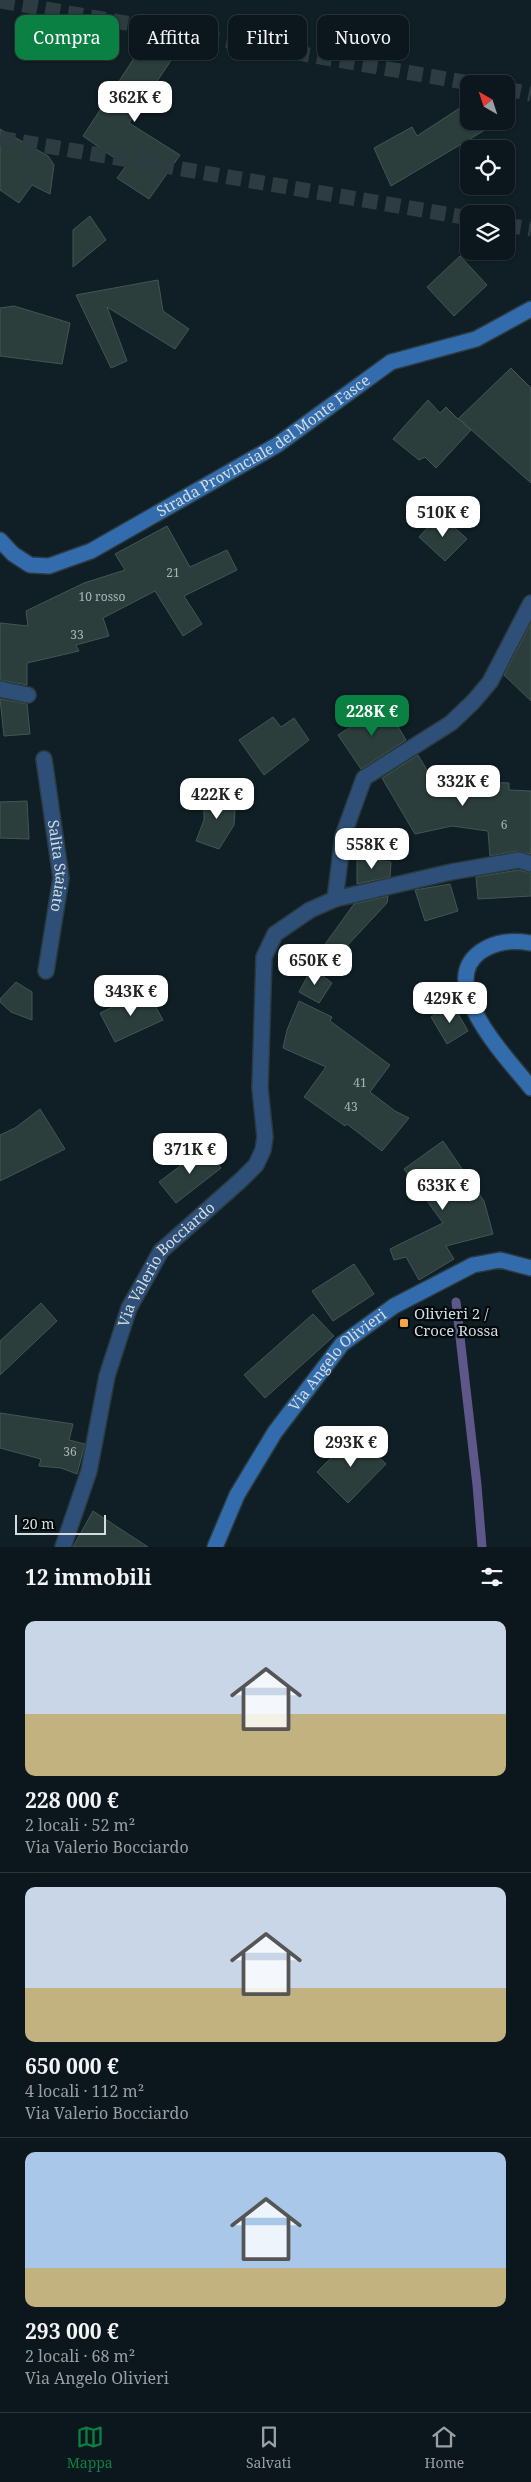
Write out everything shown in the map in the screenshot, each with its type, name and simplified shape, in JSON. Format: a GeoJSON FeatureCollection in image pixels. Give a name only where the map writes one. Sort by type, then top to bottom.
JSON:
{"type":"FeatureCollection","features":[{"type":"Feature","properties":{"kind":"main road","name":"Strada Provinciale del Monte Fasce"},"geometry":{"type":"LineString","coordinates":[[0,540],[12,554],[30,565],[49,566],[91,551],[278,445],[391,362],[476,339],[531,309]]}},
{"type":"Feature","properties":{"kind":"main road"},"geometry":{"type":"LineString","coordinates":[[531,942],[505,942],[489,946],[475,956],[466,970],[466,986],[470,1006],[531,1088]]}},
{"type":"Feature","properties":{"kind":"main road","name":"Via Angelo Olivieri"},"geometry":{"type":"LineString","coordinates":[[214,1547],[237,1495],[275,1432],[342,1344],[394,1306],[472,1265],[500,1260],[531,1268]]}},
{"type":"Feature","properties":{"kind":"street"},"geometry":{"type":"LineString","coordinates":[[335,899],[342,836],[364,778],[451,723],[473,702],[490,682],[531,603]]}},
{"type":"Feature","properties":{"kind":"street"},"geometry":{"type":"LineString","coordinates":[[0,689],[28,695]]}},
{"type":"Feature","properties":{"kind":"street","name":"Salita Staiato"},"geometry":{"type":"LineString","coordinates":[[44,759],[61,878],[46,971]]}},
{"type":"Feature","properties":{"kind":"street","name":"Via Valerio Bocciardo"},"geometry":{"type":"LineString","coordinates":[[63,1547],[88,1471],[107,1376],[129,1308],[161,1251],[241,1180],[256,1165],[263,1150],[265,1137],[260,1088],[264,957],[275,934],[310,910],[335,899],[451,872],[519,860],[531,864]]}},
{"type":"Feature","properties":{"kind":"building"},"geometry":{"type":"Polygon","coordinates":[[[133,60],[171,60],[129,123],[180,155],[149,199],[117,178],[126,166],[83,136],[133,60]]]}},
{"type":"Feature","properties":{"kind":"building"},"geometry":{"type":"Polygon","coordinates":[[[460,108],[460,130],[485,130],[468,140],[460,140],[460,145],[391,186],[374,148],[412,127],[417,136],[460,108]]]}},
{"type":"Feature","properties":{"kind":"building"},"geometry":{"type":"Polygon","coordinates":[[[0,129],[48,156],[54,165],[50,194],[32,185],[19,203],[0,190],[0,129]]]}},
{"type":"Feature","properties":{"kind":"building"},"geometry":{"type":"Polygon","coordinates":[[[90,216],[106,240],[73,267],[73,230],[90,216]]]}},
{"type":"Feature","properties":{"kind":"building"},"geometry":{"type":"Polygon","coordinates":[[[460,256],[460,260],[464,260],[487,285],[454,316],[427,287],[460,256]]]}},
{"type":"Feature","properties":{"kind":"building"},"geometry":{"type":"Polygon","coordinates":[[[158,280],[163,311],[189,329],[175,349],[107,307],[127,361],[111,368],[76,295],[158,280]]]}},
{"type":"Feature","properties":{"kind":"building"},"geometry":{"type":"Polygon","coordinates":[[[14,306],[70,323],[62,364],[0,356],[0,308],[14,306]]]}},
{"type":"Feature","properties":{"kind":"building"},"geometry":{"type":"Polygon","coordinates":[[[511,368],[531,388],[531,483],[459,419],[471,430],[436,468],[425,457],[419,460],[393,439],[428,400],[440,413],[446,407],[458,419],[511,368]]]}},
{"type":"Feature","properties":{"kind":"building"},"geometry":{"type":"Polygon","coordinates":[[[440,514],[467,539],[445,561],[419,537],[440,514]]]}},
{"type":"Feature","properties":{"kind":"building"},"geometry":{"type":"Polygon","coordinates":[[[167,526],[190,567],[227,550],[237,570],[184,596],[202,624],[183,636],[155,591],[103,618],[109,636],[76,645],[79,651],[27,663],[27,685],[0,680],[0,623],[28,626],[26,611],[84,583],[125,570],[115,554],[167,526]]]}},
{"type":"Feature","properties":{"kind":"building"},"geometry":{"type":"Polygon","coordinates":[[[531,623],[531,701],[504,675],[531,623]]]}},
{"type":"Feature","properties":{"kind":"building"},"geometry":{"type":"Polygon","coordinates":[[[0,699],[27,704],[30,734],[4,736],[0,699]]]}},
{"type":"Feature","properties":{"kind":"building"},"geometry":{"type":"Polygon","coordinates":[[[385,705],[406,740],[361,769],[338,735],[385,705]]]}},
{"type":"Feature","properties":{"kind":"building"},"geometry":{"type":"Polygon","coordinates":[[[273,717],[281,727],[294,718],[309,740],[264,775],[239,740],[273,717]]]}},
{"type":"Feature","properties":{"kind":"building"},"geometry":{"type":"Polygon","coordinates":[[[418,755],[433,780],[509,783],[509,790],[531,791],[531,854],[517,851],[490,856],[488,831],[452,826],[415,834],[382,778],[418,755]]]}},
{"type":"Feature","properties":{"kind":"building"},"geometry":{"type":"Polygon","coordinates":[[[204,795],[236,796],[234,825],[219,849],[196,841],[204,820],[204,795]]]}},
{"type":"Feature","properties":{"kind":"building"},"geometry":{"type":"Polygon","coordinates":[[[27,801],[29,839],[0,838],[0,802],[27,801]]]}},
{"type":"Feature","properties":{"kind":"building"},"geometry":{"type":"Polygon","coordinates":[[[357,858],[391,862],[390,877],[357,884],[357,858]]]}},
{"type":"Feature","properties":{"kind":"building"},"geometry":{"type":"Polygon","coordinates":[[[518,870],[531,873],[531,896],[478,899],[476,877],[518,870]]]}},
{"type":"Feature","properties":{"kind":"building"},"geometry":{"type":"Polygon","coordinates":[[[450,884],[458,911],[425,921],[415,890],[450,884]]]}},
{"type":"Feature","properties":{"kind":"building"},"geometry":{"type":"Polygon","coordinates":[[[388,896],[387,903],[330,964],[318,954],[354,904],[388,896]]]}},
{"type":"Feature","properties":{"kind":"building"},"geometry":{"type":"Polygon","coordinates":[[[312,968],[332,983],[319,1003],[299,992],[312,968]]]}},
{"type":"Feature","properties":{"kind":"building"},"geometry":{"type":"Polygon","coordinates":[[[16,982],[32,992],[32,1020],[11,1012],[0,1002],[0,999],[16,982]]]}},
{"type":"Feature","properties":{"kind":"building"},"geometry":{"type":"Polygon","coordinates":[[[147,991],[163,1020],[115,1042],[100,1013],[147,991]]]}},
{"type":"Feature","properties":{"kind":"building"},"geometry":{"type":"Polygon","coordinates":[[[299,1001],[332,1017],[330,1021],[390,1065],[370,1092],[395,1111],[409,1118],[382,1151],[347,1124],[345,1126],[304,1097],[326,1067],[283,1048],[287,1030],[299,1001]]]}},
{"type":"Feature","properties":{"kind":"building"},"geometry":{"type":"Polygon","coordinates":[[[452,1003],[468,1031],[447,1044],[431,1017],[452,1003]]]}},
{"type":"Feature","properties":{"kind":"building"},"geometry":{"type":"Polygon","coordinates":[[[40,1109],[65,1149],[0,1181],[0,1135],[15,1128],[40,1109]]]}},
{"type":"Feature","properties":{"kind":"building"},"geometry":{"type":"Polygon","coordinates":[[[443,1141],[484,1201],[493,1234],[446,1246],[454,1259],[419,1280],[406,1257],[394,1260],[390,1249],[443,1223],[404,1169],[443,1141]]]}},
{"type":"Feature","properties":{"kind":"building"},"geometry":{"type":"Polygon","coordinates":[[[205,1147],[221,1168],[176,1203],[159,1182],[205,1147]]]}},
{"type":"Feature","properties":{"kind":"building"},"geometry":{"type":"Polygon","coordinates":[[[354,1264],[374,1294],[333,1321],[312,1291],[354,1264]]]}},
{"type":"Feature","properties":{"kind":"building"},"geometry":{"type":"Polygon","coordinates":[[[41,1303],[57,1321],[0,1375],[0,1341],[41,1303]]]}},
{"type":"Feature","properties":{"kind":"building"},"geometry":{"type":"Polygon","coordinates":[[[313,1314],[334,1336],[265,1398],[244,1375],[313,1314]]]}},
{"type":"Feature","properties":{"kind":"building"},"geometry":{"type":"Polygon","coordinates":[[[0,1413],[73,1424],[69,1440],[85,1444],[77,1474],[61,1468],[39,1466],[41,1459],[0,1448],[0,1413]]]}},
{"type":"Feature","properties":{"kind":"building"},"geometry":{"type":"Polygon","coordinates":[[[355,1434],[386,1464],[348,1503],[317,1472],[355,1434]]]}},
{"type":"Feature","properties":{"kind":"building"},"geometry":{"type":"Polygon","coordinates":[[[93,1511],[148,1547],[73,1547],[93,1511]]]}},
{"type":"Feature","properties":{"kind":"waterway"},"geometry":{"type":"LineString","coordinates":[[456,1302],[477,1485],[482,1547]]}},
{"type":"Feature","properties":{"kind":"tunnel"},"geometry":{"type":"LineString","coordinates":[[0,1],[460,81]]}},
{"type":"Feature","properties":{"kind":"tunnel"},"geometry":{"type":"LineString","coordinates":[[515,91],[531,94]]}},
{"type":"Feature","properties":{"kind":"tunnel"},"geometry":{"type":"LineString","coordinates":[[0,138],[460,216]]}},
{"type":"Feature","properties":{"kind":"tunnel"},"geometry":{"type":"LineString","coordinates":[[515,226],[531,229]]}},
{"type":"Feature","properties":{"kind":"place","name":"Olivieri 2 / Croce Rossa"},"geometry":{"type":"Point","coordinates":[404,1323]}}]}
